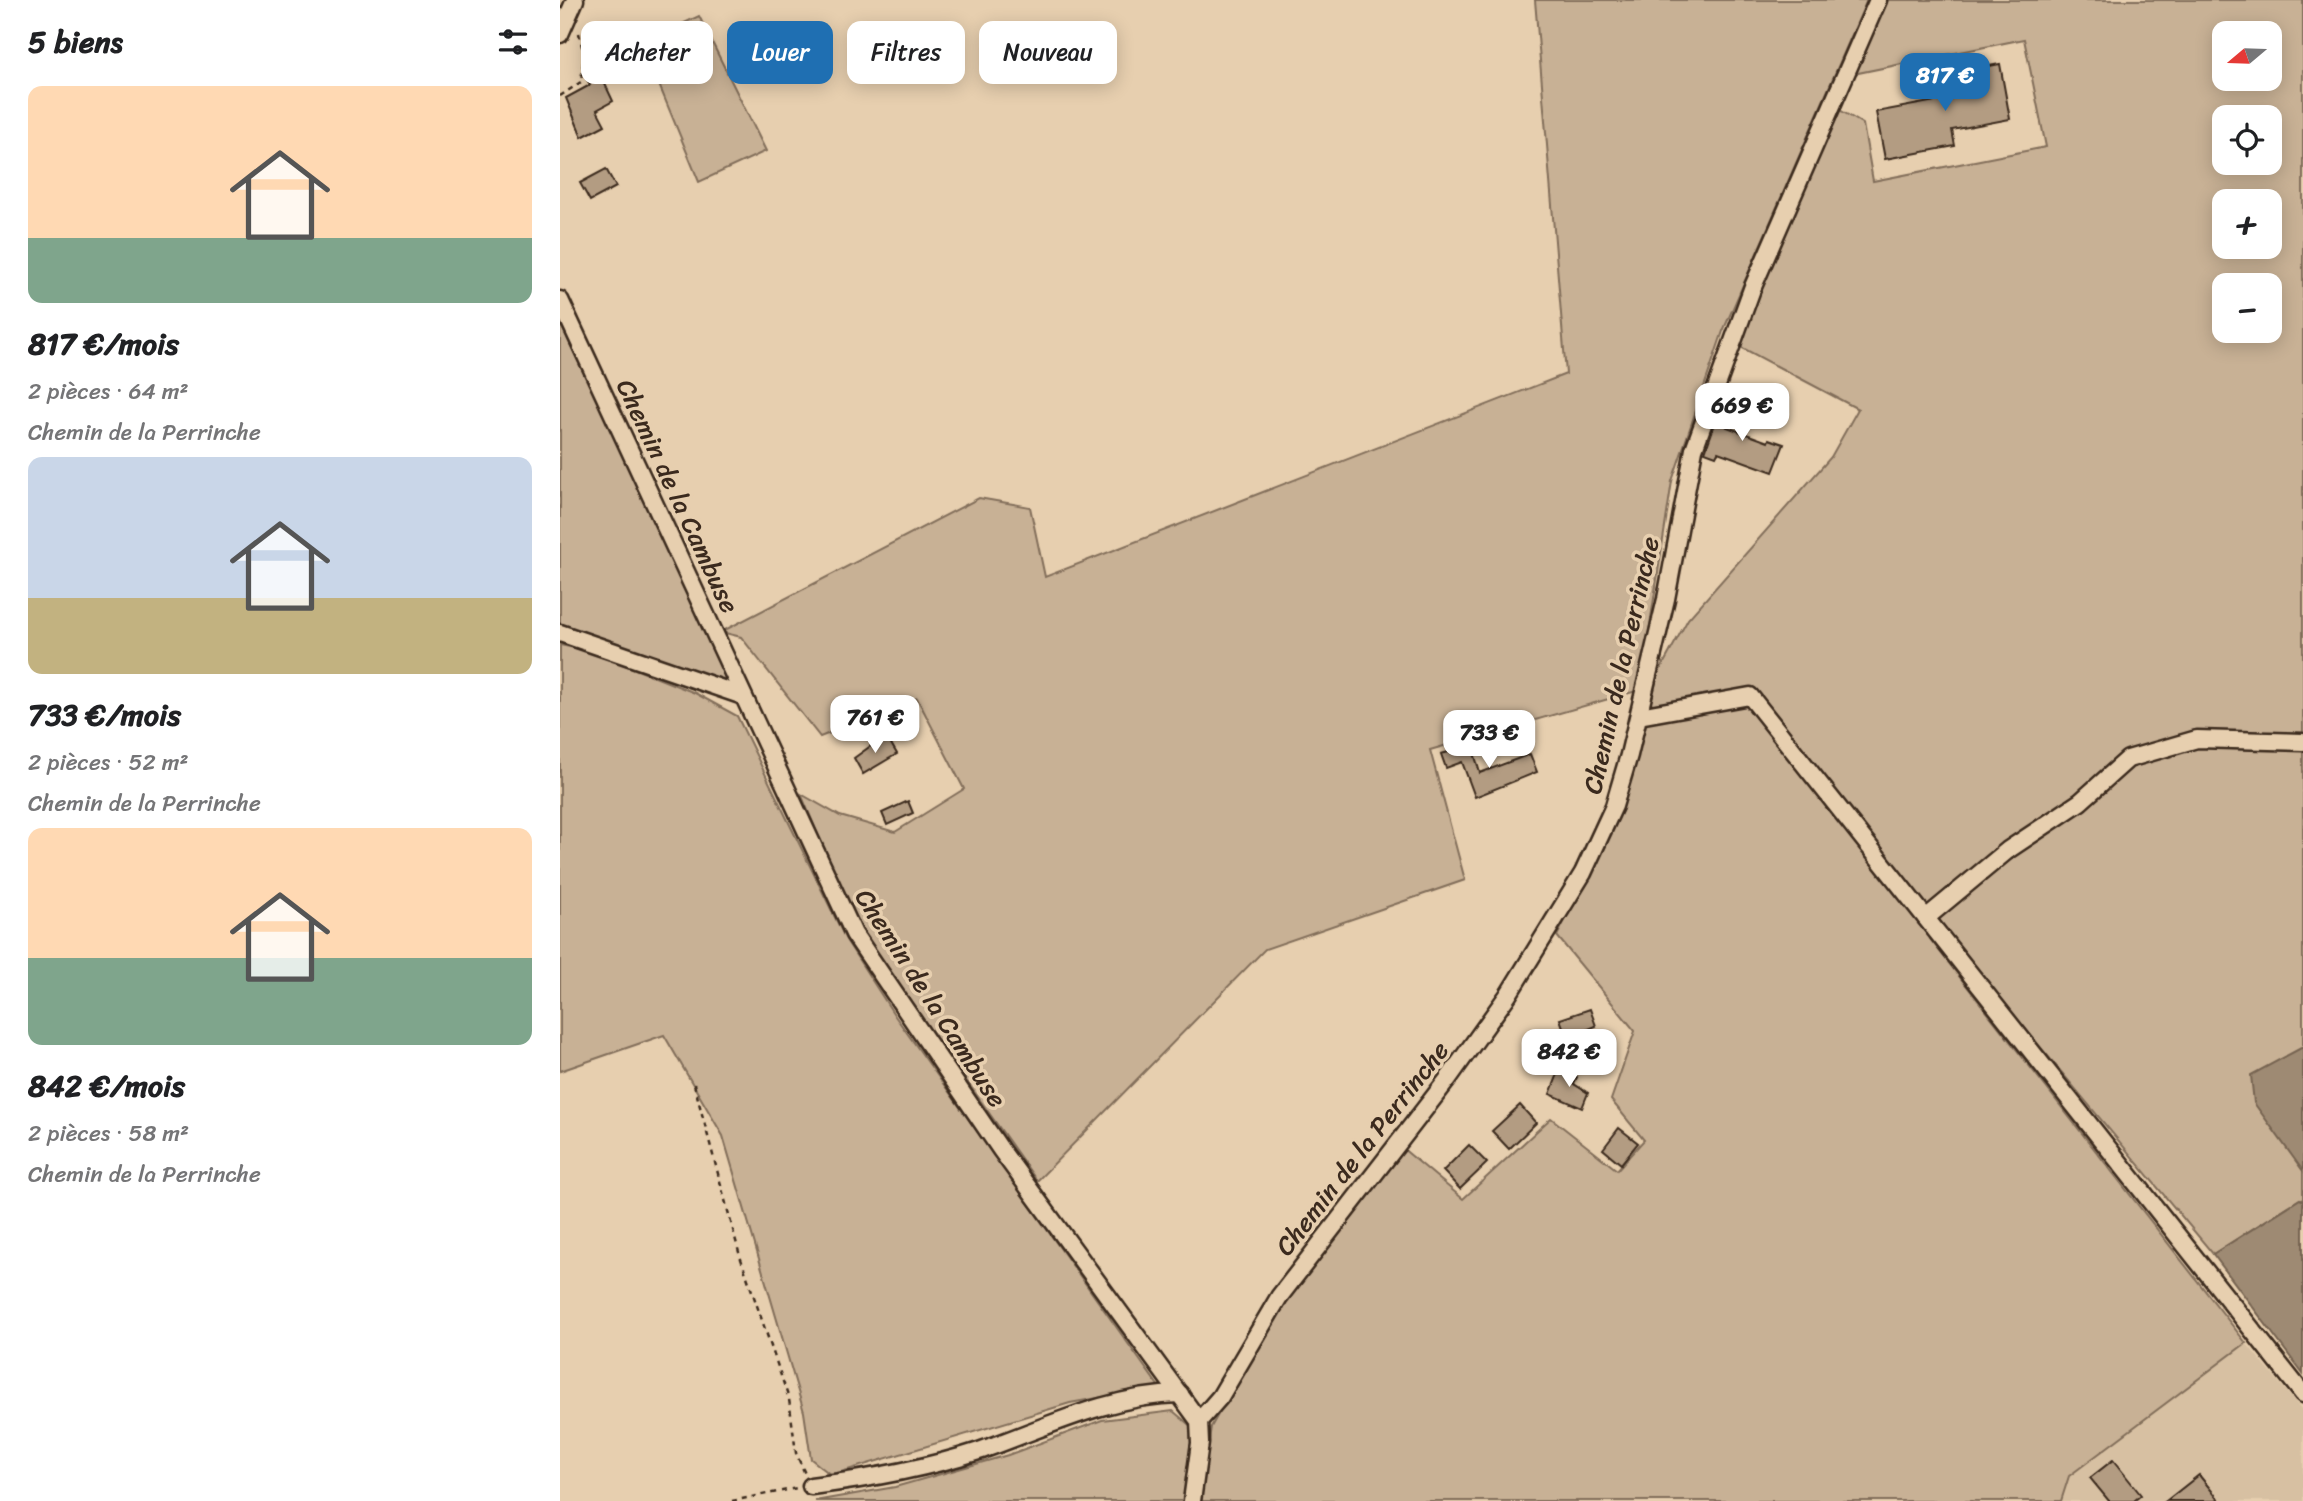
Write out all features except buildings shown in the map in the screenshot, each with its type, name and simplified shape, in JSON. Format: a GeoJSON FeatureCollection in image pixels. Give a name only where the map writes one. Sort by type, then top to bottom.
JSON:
{"type":"FeatureCollection","features":[{"type":"Feature","properties":{"kind":"street","name":"Chemin de la Perrinche"},"geometry":{"type":"LineString","coordinates":[[1199,1421],[1220,1397],[1279,1297],[1448,1079],[1549,933],[1583,873],[1614,806],[1639,716],[1666,599],[1694,449],[1752,289],[1878,0]]}},
{"type":"Feature","properties":{"kind":"street"},"geometry":{"type":"LineString","coordinates":[[560,34],[573,5]]}},
{"type":"Feature","properties":{"kind":"street","name":"Chemin de la Cambuse"},"geometry":{"type":"LineString","coordinates":[[560,300],[854,934],[1001,1150],[1199,1421]]}},
{"type":"Feature","properties":{"kind":"street"},"geometry":{"type":"LineString","coordinates":[[560,633],[743,696]]}},
{"type":"Feature","properties":{"kind":"street"},"geometry":{"type":"LineString","coordinates":[[1639,716],[1750,696],[2303,1394]]}},
{"type":"Feature","properties":{"kind":"street"},"geometry":{"type":"LineString","coordinates":[[1926,918],[2008,850],[2080,802],[2128,759],[2197,739],[2303,741]]}},
{"type":"Feature","properties":{"kind":"street"},"geometry":{"type":"LineString","coordinates":[[811,1486],[903,1472],[979,1450],[1115,1402],[1154,1394],[1180,1394]]}},
{"type":"Feature","properties":{"kind":"street"},"geometry":{"type":"LineString","coordinates":[[1192,1501],[1200,1443],[1199,1421]]}},
{"type":"Feature","properties":{"kind":"path"},"geometry":{"type":"LineString","coordinates":[[560,96],[577,87],[584,70],[582,42],[573,5]]}},
{"type":"Feature","properties":{"kind":"path"},"geometry":{"type":"LineString","coordinates":[[694,1084],[740,1256],[789,1399],[796,1452],[811,1486],[732,1501]]}},
{"type":"Feature","properties":{"kind":"shaded area"},"geometry":{"type":"Polygon","coordinates":[[[1535,0],[1867,0],[1723,331],[1672,481],[1640,690],[1430,750],[1465,880],[1265,949],[1037,1181],[855,923],[801,794],[840,816],[895,832],[964,789],[917,698],[820,737],[741,637],[721,632],[979,498],[1030,507],[1045,577],[1566,374],[1535,0]]]}},
{"type":"Feature","properties":{"kind":"shaded area"},"geometry":{"type":"Polygon","coordinates":[[[1888,0],[2303,0],[2303,1201],[2300,1199],[2213,1254],[1943,930],[1930,939],[2246,1343],[2069,1476],[2061,1501],[1200,1501],[1211,1427],[1276,1313],[1402,1148],[1463,1199],[1551,1118],[1617,1170],[1644,1140],[1611,1100],[1635,1031],[1557,936],[1617,818],[1659,672],[1688,619],[1831,457],[1858,409],[1735,344],[1838,109],[1863,124],[1873,181],[2046,147],[2024,39],[1853,74],[1888,0]]]}},
{"type":"Feature","properties":{"kind":"shaded area"},"geometry":{"type":"Polygon","coordinates":[[[699,16],[701,21],[688,21],[699,16]]]}},
{"type":"Feature","properties":{"kind":"shaded area"},"geometry":{"type":"Polygon","coordinates":[[[713,44],[727,72],[727,84],[733,84],[766,151],[699,182],[659,84],[713,84],[713,44]]]}},
{"type":"Feature","properties":{"kind":"shaded area"},"geometry":{"type":"Polygon","coordinates":[[[560,323],[665,542],[726,680],[719,684],[616,643],[560,626],[560,323]]]}},
{"type":"Feature","properties":{"kind":"shaded area"},"geometry":{"type":"Polygon","coordinates":[[[560,645],[590,651],[695,693],[737,716],[846,940],[895,1016],[1159,1387],[1070,1403],[831,1475],[811,1459],[804,1412],[723,1136],[664,1035],[560,1071],[560,645]]]}},
{"type":"Feature","properties":{"kind":"shaded area"},"geometry":{"type":"Polygon","coordinates":[[[2303,1047],[2303,1171],[2254,1103],[2251,1075],[2303,1047]]]}},
{"type":"Feature","properties":{"kind":"shaded area"},"geometry":{"type":"Polygon","coordinates":[[[2300,1199],[2303,1201],[2303,1374],[2213,1254],[2300,1199]]]}},
{"type":"Feature","properties":{"kind":"shaded area"},"geometry":{"type":"Polygon","coordinates":[[[2246,1343],[2303,1411],[2303,1501],[2061,1501],[2069,1476],[2246,1343]]]}},
{"type":"Feature","properties":{"kind":"shaded area"},"geometry":{"type":"Polygon","coordinates":[[[1173,1411],[1193,1428],[1189,1477],[1183,1501],[815,1501],[895,1487],[1008,1455],[1102,1420],[1173,1411]]]}}]}
